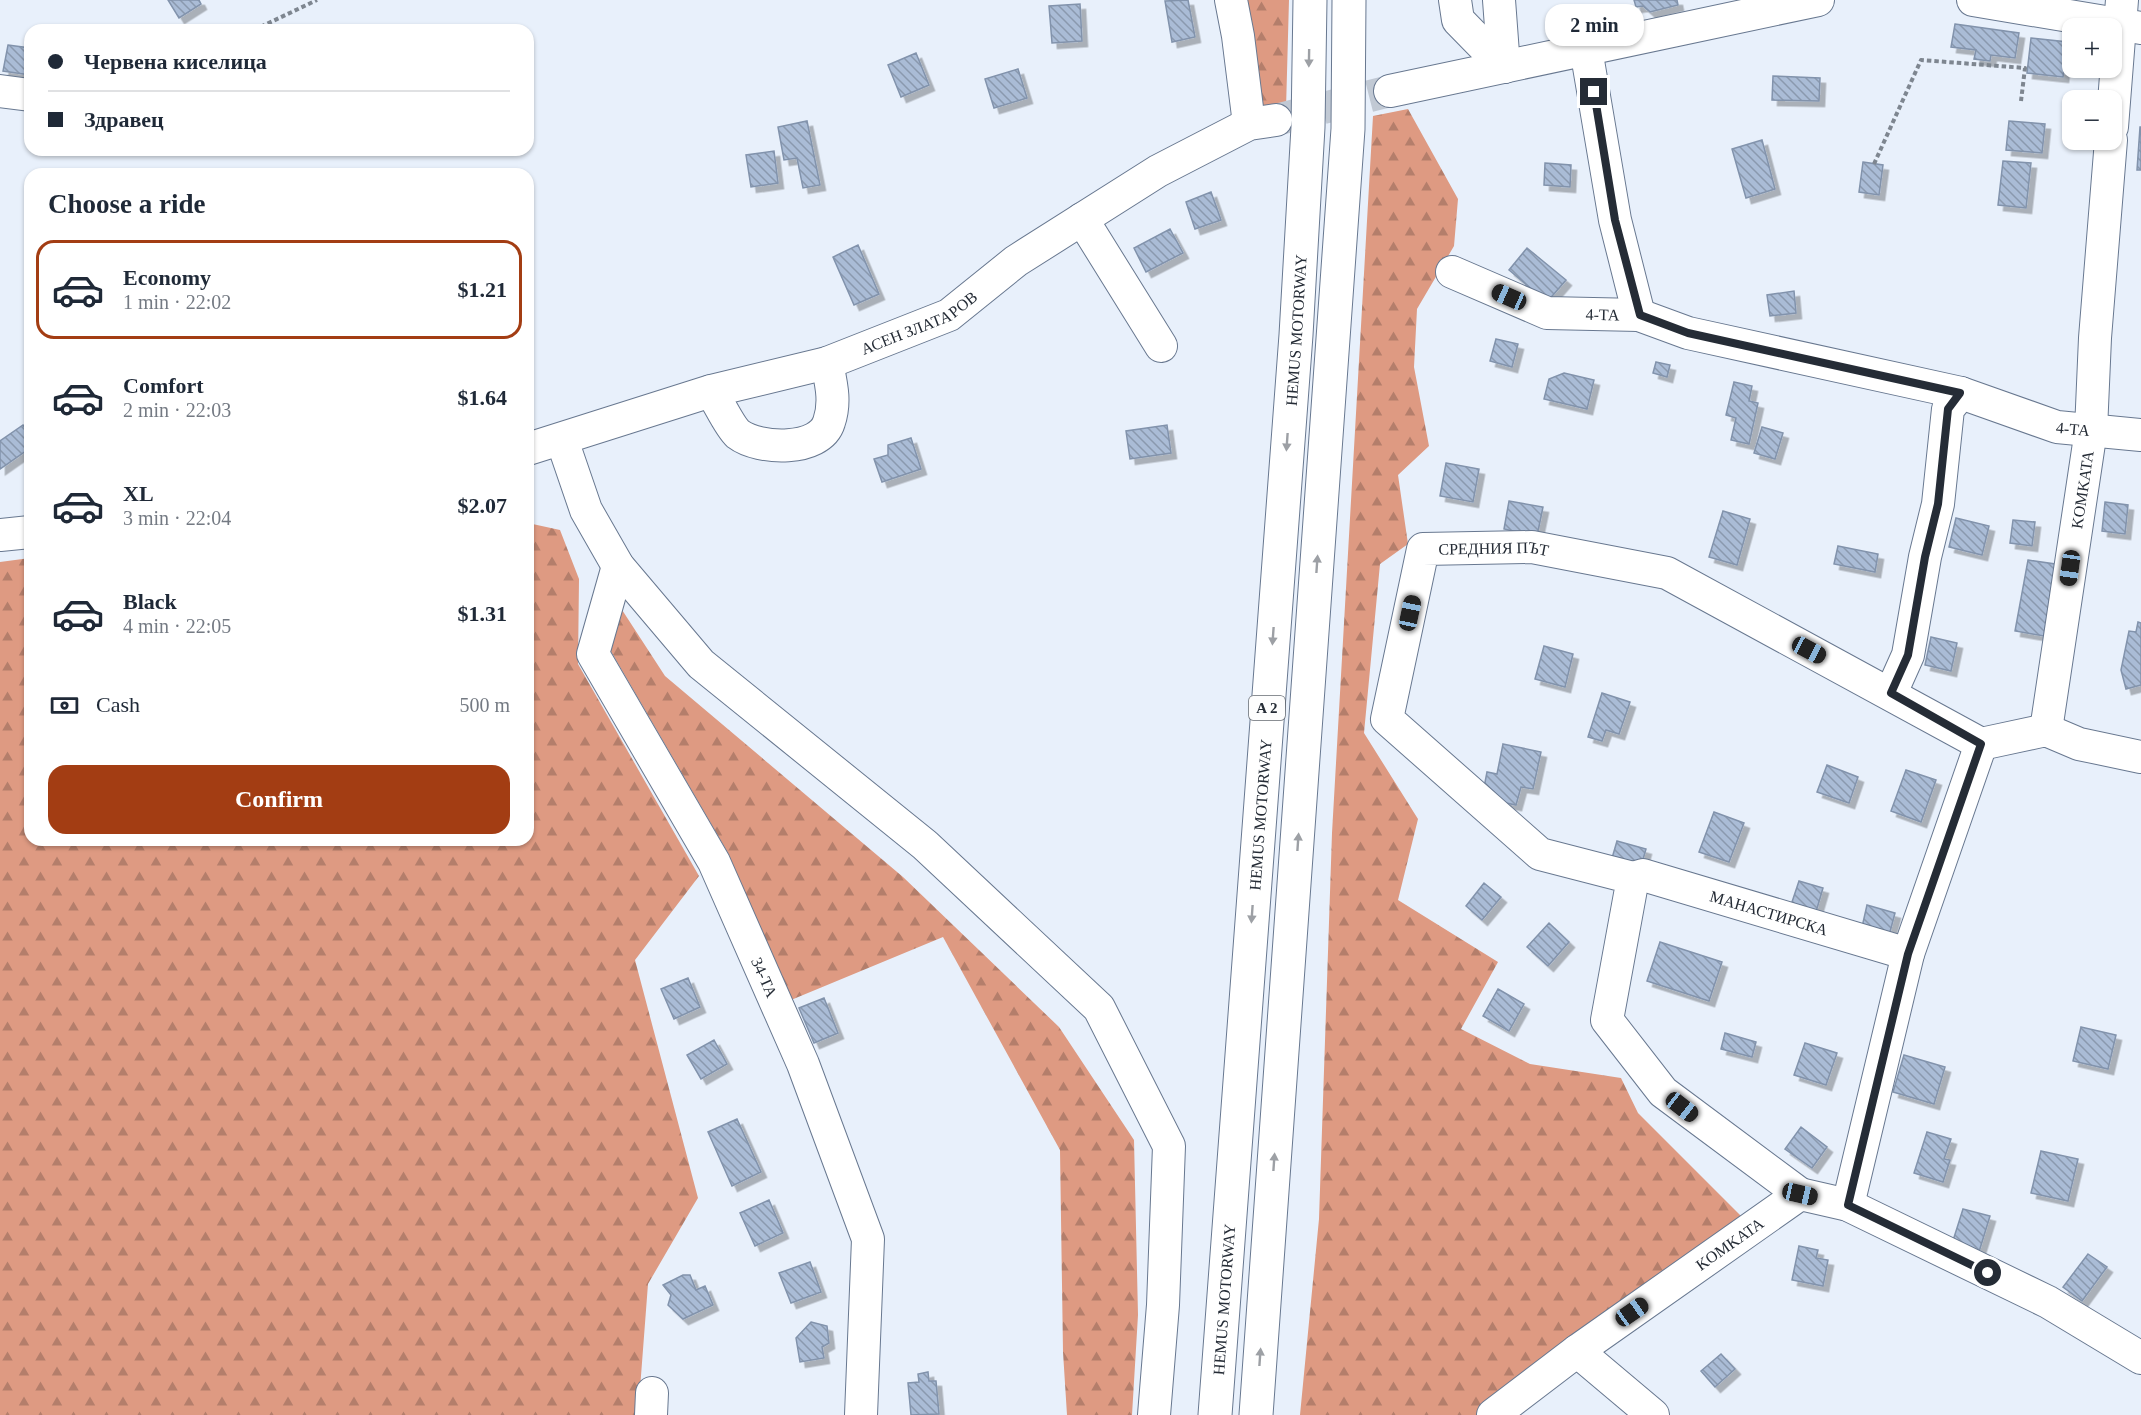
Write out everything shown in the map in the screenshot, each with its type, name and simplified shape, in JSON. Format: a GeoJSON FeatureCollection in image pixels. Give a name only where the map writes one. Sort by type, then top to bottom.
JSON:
{"type":"FeatureCollection","features":[{"type":"Feature","properties":{"kind":"highway","name":"HEMUS MOTORWAY"},"geometry":{"type":"LineString","coordinates":[[1215,1415],[1296,335],[1308,127],[1310,0]]}},
{"type":"Feature","properties":{"kind":"highway","name":"A 2"},"geometry":{"type":"LineString","coordinates":[[1256,1415],[1348,141],[1349,0]]}},
{"type":"Feature","properties":{"kind":"street","name":"АСЕН ЗЛАТАРОВ"},"geometry":{"type":"LineString","coordinates":[[534,447],[711,391],[827,363],[949,315],[1016,261],[1158,171],[1262,122],[1231,0]]}},
{"type":"Feature","properties":{"kind":"street"},"geometry":{"type":"LineString","coordinates":[[1455,0],[1458,20],[1504,67]]}},
{"type":"Feature","properties":{"kind":"street"},"geometry":{"type":"LineString","coordinates":[[1498,0],[1504,67]]}},
{"type":"Feature","properties":{"kind":"street"},"geometry":{"type":"LineString","coordinates":[[1390,91],[1818,0]]}},
{"type":"Feature","properties":{"kind":"street"},"geometry":{"type":"LineString","coordinates":[[1973,0],[2128,18],[2117,90]]}},
{"type":"Feature","properties":{"kind":"street"},"geometry":{"type":"LineString","coordinates":[[1586,49],[1615,220],[1640,315]]}},
{"type":"Feature","properties":{"kind":"street"},"geometry":{"type":"LineString","coordinates":[[0,91],[24,94]]}},
{"type":"Feature","properties":{"kind":"street","name":"KOMKATA"},"geometry":{"type":"LineString","coordinates":[[2046,730],[2091,430],[2095,338],[2110,150]]}},
{"type":"Feature","properties":{"kind":"street"},"geometry":{"type":"LineString","coordinates":[[1082,219],[1161,346]]}},
{"type":"Feature","properties":{"kind":"street","name":"4-ТА"},"geometry":{"type":"LineString","coordinates":[[1452,272],[1547,314],[1640,315],[1688,333],[1960,393],[2057,427],[2141,435]]}},
{"type":"Feature","properties":{"kind":"street"},"geometry":{"type":"LineString","coordinates":[[711,391],[738,434],[759,442],[787,447],[812,440],[829,425],[834,401],[827,363]]}},
{"type":"Feature","properties":{"kind":"street"},"geometry":{"type":"LineString","coordinates":[[1891,693],[1908,655],[1925,557],[1938,504],[1948,409],[1960,393]]}},
{"type":"Feature","properties":{"kind":"street"},"geometry":{"type":"LineString","coordinates":[[562,440],[586,510],[618,566],[700,664],[925,845],[1099,1008],[1169,1146],[1163,1305],[1154,1415]]}},
{"type":"Feature","properties":{"kind":"street"},"geometry":{"type":"LineString","coordinates":[[0,535],[24,533]]}},
{"type":"Feature","properties":{"kind":"street","name":"СРЕДНИЯ ПЪТ"},"geometry":{"type":"LineString","coordinates":[[1633,878],[1540,854],[1387,719],[1423,549],[1532,548],[1667,573],[1981,744]]}},
{"type":"Feature","properties":{"kind":"street","name":"34-ТА"},"geometry":{"type":"LineString","coordinates":[[618,566],[594,654],[714,862],[803,1064],[868,1239],[861,1415]]}},
{"type":"Feature","properties":{"kind":"street"},"geometry":{"type":"LineString","coordinates":[[1848,1205],[1908,954],[1981,744],[2046,730],[2079,744],[2141,757]]}},
{"type":"Feature","properties":{"kind":"street","name":"МАНАСТИРСКА"},"geometry":{"type":"LineString","coordinates":[[1633,878],[1643,875],[1908,954]]}},
{"type":"Feature","properties":{"kind":"street"},"geometry":{"type":"LineString","coordinates":[[1633,878],[1607,1020],[1663,1092],[1800,1194],[1848,1205],[2048,1302],[2141,1358]]}},
{"type":"Feature","properties":{"kind":"street","name":"KOMKATA"},"geometry":{"type":"LineString","coordinates":[[1493,1415],[1577,1351],[1800,1194]]}},
{"type":"Feature","properties":{"kind":"street"},"geometry":{"type":"LineString","coordinates":[[1577,1351],[1653,1415]]}},
{"type":"Feature","properties":{"kind":"path"},"geometry":{"type":"LineString","coordinates":[[267,24],[317,0]]}},
{"type":"Feature","properties":{"kind":"path"},"geometry":{"type":"LineString","coordinates":[[1874,164],[1921,60],[1981,62],[2025,68],[2021,101]]}},
{"type":"Feature","properties":{"kind":"green space"},"geometry":{"type":"Polygon","coordinates":[[[1230,0],[1289,0],[1286,109],[1253,120],[1230,0]]]}},
{"type":"Feature","properties":{"kind":"green space"},"geometry":{"type":"Polygon","coordinates":[[[1408,109],[1458,199],[1454,246],[1417,309],[1414,367],[1429,446],[1398,475],[1408,544],[1380,564],[1364,733],[1418,819],[1398,900],[1498,962],[1461,1029],[1530,1064],[1621,1078],[1638,1113],[1743,1218],[1494,1415],[1300,1415],[1319,1219],[1332,833],[1373,116],[1408,109]]]}},
{"type":"Feature","properties":{"kind":"green space"},"geometry":{"type":"Polygon","coordinates":[[[534,524],[560,530],[579,579],[578,664],[699,876],[635,960],[698,1198],[648,1284],[638,1415],[0,1415],[0,562],[24,559],[24,846],[534,846],[534,524]]]}},
{"type":"Feature","properties":{"kind":"green space"},"geometry":{"type":"Polygon","coordinates":[[[613,596],[665,676],[903,877],[1059,1027],[1134,1140],[1138,1315],[1132,1415],[1067,1415],[1063,1352],[1060,1150],[943,937],[791,1000],[728,853],[609,648],[613,596]]]}},
{"type":"Feature","properties":{"kind":"building"},"geometry":{"type":"Polygon","coordinates":[[[168,0],[199,0],[201,4],[179,18],[168,0]]]}},
{"type":"Feature","properties":{"kind":"building"},"geometry":{"type":"Polygon","coordinates":[[[1188,0],[1195,37],[1172,42],[1165,1],[1188,0]]]}},
{"type":"Feature","properties":{"kind":"building"},"geometry":{"type":"Polygon","coordinates":[[[1634,0],[1677,0],[1678,5],[1650,12],[1643,6],[1636,7],[1634,0]]]}},
{"type":"Feature","properties":{"kind":"building"},"geometry":{"type":"Polygon","coordinates":[[[1080,4],[1082,41],[1052,43],[1049,6],[1080,4]]]}},
{"type":"Feature","properties":{"kind":"building"},"geometry":{"type":"Polygon","coordinates":[[[1955,24],[2019,33],[2015,58],[1991,55],[1990,61],[1974,59],[1976,50],[1951,47],[1955,24]]]}},
{"type":"Feature","properties":{"kind":"building"},"geometry":{"type":"Polygon","coordinates":[[[2031,38],[2062,41],[2062,77],[2027,73],[2031,38]]]}},
{"type":"Feature","properties":{"kind":"building"},"geometry":{"type":"Polygon","coordinates":[[[8,45],[24,47],[24,74],[3,71],[8,45]]]}},
{"type":"Feature","properties":{"kind":"building"},"geometry":{"type":"Polygon","coordinates":[[[916,53],[929,85],[901,97],[888,65],[916,53]]]}},
{"type":"Feature","properties":{"kind":"building"},"geometry":{"type":"Polygon","coordinates":[[[1018,69],[1027,98],[994,108],[985,79],[1018,69]]]}},
{"type":"Feature","properties":{"kind":"building"},"geometry":{"type":"Polygon","coordinates":[[[1773,76],[1820,78],[1819,101],[1772,100],[1773,76]]]}},
{"type":"Feature","properties":{"kind":"building"},"geometry":{"type":"Polygon","coordinates":[[[807,121],[820,185],[803,188],[797,158],[784,160],[778,127],[807,121]]]}},
{"type":"Feature","properties":{"kind":"building"},"geometry":{"type":"Polygon","coordinates":[[[2009,121],[2045,124],[2042,153],[2006,150],[2009,121]]]}},
{"type":"Feature","properties":{"kind":"building"},"geometry":{"type":"Polygon","coordinates":[[[2140,127],[2141,170],[2137,170],[2140,127]]]}},
{"type":"Feature","properties":{"kind":"building"},"geometry":{"type":"Polygon","coordinates":[[[1762,140],[1775,189],[1746,198],[1732,149],[1762,140]]]}},
{"type":"Feature","properties":{"kind":"building"},"geometry":{"type":"Polygon","coordinates":[[[774,151],[778,183],[751,187],[746,155],[774,151]]]}},
{"type":"Feature","properties":{"kind":"building"},"geometry":{"type":"Polygon","coordinates":[[[2003,161],[2031,163],[2026,208],[1998,205],[2003,161]]]}},
{"type":"Feature","properties":{"kind":"building"},"geometry":{"type":"Polygon","coordinates":[[[1863,162],[1883,165],[1879,195],[1859,192],[1863,162]]]}},
{"type":"Feature","properties":{"kind":"building"},"geometry":{"type":"Polygon","coordinates":[[[1545,163],[1571,165],[1570,187],[1544,185],[1545,163]]]}},
{"type":"Feature","properties":{"kind":"building"},"geometry":{"type":"Polygon","coordinates":[[[1211,192],[1221,220],[1195,229],[1186,202],[1211,192]]]}},
{"type":"Feature","properties":{"kind":"building"},"geometry":{"type":"Polygon","coordinates":[[[1170,229],[1183,253],[1146,272],[1134,248],[1170,229]]]}},
{"type":"Feature","properties":{"kind":"building"},"geometry":{"type":"Polygon","coordinates":[[[858,245],[879,294],[854,305],[833,257],[858,245]]]}},
{"type":"Feature","properties":{"kind":"building"},"geometry":{"type":"Polygon","coordinates":[[[1527,248],[1566,280],[1547,302],[1509,270],[1527,248]]]}},
{"type":"Feature","properties":{"kind":"building"},"geometry":{"type":"Polygon","coordinates":[[[1794,291],[1796,313],[1770,316],[1767,295],[1794,291]]]}},
{"type":"Feature","properties":{"kind":"building"},"geometry":{"type":"Polygon","coordinates":[[[1496,339],[1518,344],[1512,367],[1490,361],[1496,339]]]}},
{"type":"Feature","properties":{"kind":"building"},"geometry":{"type":"Polygon","coordinates":[[[1656,362],[1670,365],[1667,377],[1653,373],[1656,362]]]}},
{"type":"Feature","properties":{"kind":"building"},"geometry":{"type":"Polygon","coordinates":[[[1564,373],[1594,380],[1587,409],[1544,399],[1549,379],[1564,373]]]}},
{"type":"Feature","properties":{"kind":"building"},"geometry":{"type":"Polygon","coordinates":[[[1734,382],[1752,386],[1749,401],[1758,403],[1749,444],[1731,440],[1736,418],[1726,415],[1734,382]]]}},
{"type":"Feature","properties":{"kind":"building"},"geometry":{"type":"Polygon","coordinates":[[[1167,425],[1171,453],[1130,459],[1126,431],[1167,425]]]}},
{"type":"Feature","properties":{"kind":"building"},"geometry":{"type":"Polygon","coordinates":[[[24,426],[24,452],[0,469],[0,441],[24,426]]]}},
{"type":"Feature","properties":{"kind":"building"},"geometry":{"type":"Polygon","coordinates":[[[1762,427],[1783,433],[1775,459],[1754,453],[1762,427]]]}},
{"type":"Feature","properties":{"kind":"building"},"geometry":{"type":"Polygon","coordinates":[[[911,438],[921,469],[882,482],[874,459],[888,455],[888,445],[911,438]]]}},
{"type":"Feature","properties":{"kind":"building"},"geometry":{"type":"Polygon","coordinates":[[[1446,463],[1479,469],[1473,502],[1440,496],[1446,463]]]}},
{"type":"Feature","properties":{"kind":"building"},"geometry":{"type":"Polygon","coordinates":[[[1509,501],[1543,507],[1537,536],[1504,529],[1509,501]]]}},
{"type":"Feature","properties":{"kind":"building"},"geometry":{"type":"Polygon","coordinates":[[[2105,502],[2128,505],[2125,534],[2102,531],[2105,502]]]}},
{"type":"Feature","properties":{"kind":"building"},"geometry":{"type":"Polygon","coordinates":[[[1723,511],[1750,519],[1737,565],[1709,557],[1723,511]]]}},
{"type":"Feature","properties":{"kind":"building"},"geometry":{"type":"Polygon","coordinates":[[[1956,518],[1989,526],[1982,555],[1949,547],[1956,518]]]}},
{"type":"Feature","properties":{"kind":"building"},"geometry":{"type":"Polygon","coordinates":[[[2013,520],[2035,522],[2032,546],[2010,543],[2013,520]]]}},
{"type":"Feature","properties":{"kind":"building"},"geometry":{"type":"Polygon","coordinates":[[[1838,546],[1878,554],[1875,572],[1834,564],[1838,546]]]}},
{"type":"Feature","properties":{"kind":"building"},"geometry":{"type":"Polygon","coordinates":[[[2028,560],[2055,564],[2044,636],[2015,631],[2028,560]]]}},
{"type":"Feature","properties":{"kind":"building"},"geometry":{"type":"Polygon","coordinates":[[[2138,622],[2141,623],[2141,685],[2126,689],[2121,670],[2129,631],[2136,632],[2138,622]]]}},
{"type":"Feature","properties":{"kind":"building"},"geometry":{"type":"Polygon","coordinates":[[[1931,637],[1957,643],[1951,671],[1925,665],[1931,637]]]}},
{"type":"Feature","properties":{"kind":"building"},"geometry":{"type":"Polygon","coordinates":[[[1544,646],[1573,654],[1565,687],[1535,679],[1544,646]]]}},
{"type":"Feature","properties":{"kind":"building"},"geometry":{"type":"Polygon","coordinates":[[[1602,693],[1630,702],[1619,734],[1606,730],[1602,741],[1588,737],[1602,693]]]}},
{"type":"Feature","properties":{"kind":"building"},"geometry":{"type":"Polygon","coordinates":[[[1503,744],[1541,752],[1533,789],[1521,787],[1516,805],[1482,798],[1487,772],[1497,774],[1503,744]]]}},
{"type":"Feature","properties":{"kind":"building"},"geometry":{"type":"Polygon","coordinates":[[[1827,765],[1858,777],[1849,803],[1817,792],[1827,765]]]}},
{"type":"Feature","properties":{"kind":"building"},"geometry":{"type":"Polygon","coordinates":[[[1906,770],[1936,780],[1921,822],[1891,811],[1906,770]]]}},
{"type":"Feature","properties":{"kind":"building"},"geometry":{"type":"Polygon","coordinates":[[[1714,812],[1744,823],[1729,862],[1699,852],[1714,812]]]}},
{"type":"Feature","properties":{"kind":"building"},"geometry":{"type":"Polygon","coordinates":[[[1617,841],[1646,849],[1639,873],[1610,865],[1617,841]]]}},
{"type":"Feature","properties":{"kind":"building"},"geometry":{"type":"Polygon","coordinates":[[[1799,881],[1823,888],[1813,922],[1788,914],[1799,881]]]}},
{"type":"Feature","properties":{"kind":"building"},"geometry":{"type":"Polygon","coordinates":[[[1484,883],[1501,897],[1482,920],[1466,906],[1484,883]]]}},
{"type":"Feature","properties":{"kind":"building"},"geometry":{"type":"Polygon","coordinates":[[[1867,905],[1895,913],[1887,943],[1860,936],[1867,905]]]}},
{"type":"Feature","properties":{"kind":"building"},"geometry":{"type":"Polygon","coordinates":[[[1549,923],[1569,942],[1548,966],[1527,947],[1549,923]]]}},
{"type":"Feature","properties":{"kind":"building"},"geometry":{"type":"Polygon","coordinates":[[[1660,942],[1722,962],[1709,1001],[1647,981],[1660,942]]]}},
{"type":"Feature","properties":{"kind":"building"},"geometry":{"type":"Polygon","coordinates":[[[688,978],[700,1007],[674,1019],[661,989],[688,978]]]}},
{"type":"Feature","properties":{"kind":"building"},"geometry":{"type":"Polygon","coordinates":[[[1498,989],[1524,1004],[1509,1031],[1483,1016],[1498,989]]]}},
{"type":"Feature","properties":{"kind":"building"},"geometry":{"type":"Polygon","coordinates":[[[824,998],[838,1033],[814,1043],[799,1008],[824,998]]]}},
{"type":"Feature","properties":{"kind":"building"},"geometry":{"type":"Polygon","coordinates":[[[2081,1027],[2116,1035],[2108,1069],[2073,1061],[2081,1027]]]}},
{"type":"Feature","properties":{"kind":"building"},"geometry":{"type":"Polygon","coordinates":[[[1725,1033],[1756,1042],[1752,1057],[1721,1049],[1725,1033]]]}},
{"type":"Feature","properties":{"kind":"building"},"geometry":{"type":"Polygon","coordinates":[[[714,1040],[727,1064],[701,1079],[687,1055],[714,1040]]]}},
{"type":"Feature","properties":{"kind":"building"},"geometry":{"type":"Polygon","coordinates":[[[1805,1043],[1837,1053],[1826,1085],[1794,1075],[1805,1043]]]}},
{"type":"Feature","properties":{"kind":"building"},"geometry":{"type":"Polygon","coordinates":[[[1904,1055],[1945,1067],[1934,1104],[1893,1092],[1904,1055]]]}},
{"type":"Feature","properties":{"kind":"building"},"geometry":{"type":"Polygon","coordinates":[[[737,1119],[761,1172],[732,1186],[708,1132],[737,1119]]]}},
{"type":"Feature","properties":{"kind":"building"},"geometry":{"type":"Polygon","coordinates":[[[1801,1127],[1827,1147],[1812,1168],[1785,1149],[1801,1127]]]}},
{"type":"Feature","properties":{"kind":"building"},"geometry":{"type":"Polygon","coordinates":[[[1927,1132],[1951,1139],[1944,1159],[1950,1160],[1943,1182],[1914,1173],[1927,1132]]]}},
{"type":"Feature","properties":{"kind":"building"},"geometry":{"type":"Polygon","coordinates":[[[2041,1151],[2078,1159],[2068,1201],[2031,1193],[2041,1151]]]}},
{"type":"Feature","properties":{"kind":"building"},"geometry":{"type":"Polygon","coordinates":[[[769,1200],[783,1233],[755,1246],[740,1213],[769,1200]]]}},
{"type":"Feature","properties":{"kind":"building"},"geometry":{"type":"Polygon","coordinates":[[[1963,1209],[1990,1216],[1978,1255],[1951,1247],[1963,1209]]]}},
{"type":"Feature","properties":{"kind":"building"},"geometry":{"type":"Polygon","coordinates":[[[1799,1246],[1818,1250],[1816,1258],[1828,1260],[1823,1286],[1792,1280],[1799,1246]]]}},
{"type":"Feature","properties":{"kind":"building"},"geometry":{"type":"Polygon","coordinates":[[[2088,1254],[2107,1267],[2082,1301],[2063,1287],[2088,1254]]]}},
{"type":"Feature","properties":{"kind":"building"},"geometry":{"type":"Polygon","coordinates":[[[810,1262],[821,1292],[791,1303],[779,1273],[810,1262]]]}},
{"type":"Feature","properties":{"kind":"building"},"geometry":{"type":"Polygon","coordinates":[[[683,1275],[690,1275],[696,1290],[705,1286],[713,1305],[683,1319],[668,1305],[671,1295],[663,1285],[683,1275]]]}},
{"type":"Feature","properties":{"kind":"building"},"geometry":{"type":"Polygon","coordinates":[[[811,1322],[827,1326],[829,1343],[822,1347],[824,1358],[800,1362],[796,1338],[811,1322]]]}},
{"type":"Feature","properties":{"kind":"building"},"geometry":{"type":"Polygon","coordinates":[[[1721,1354],[1735,1369],[1715,1387],[1701,1371],[1721,1354]]]}},
{"type":"Feature","properties":{"kind":"building"},"geometry":{"type":"Polygon","coordinates":[[[928,1372],[929,1381],[936,1381],[939,1414],[911,1415],[908,1383],[919,1382],[918,1374],[928,1372]]]}},
{"type":"Feature","properties":{"kind":"tunnel"},"geometry":{"type":"LineString","coordinates":[[1276,120],[1390,91]]}},
{"type":"Feature","properties":{"kind":"route"},"geometry":{"type":"LineString","coordinates":[[1594,92],[1615,220],[1640,315],[1688,333],[1960,393],[1948,409],[1938,504],[1925,557],[1908,655],[1891,693],[1981,744],[1908,954],[1848,1205],[1988,1273]]}}]}
